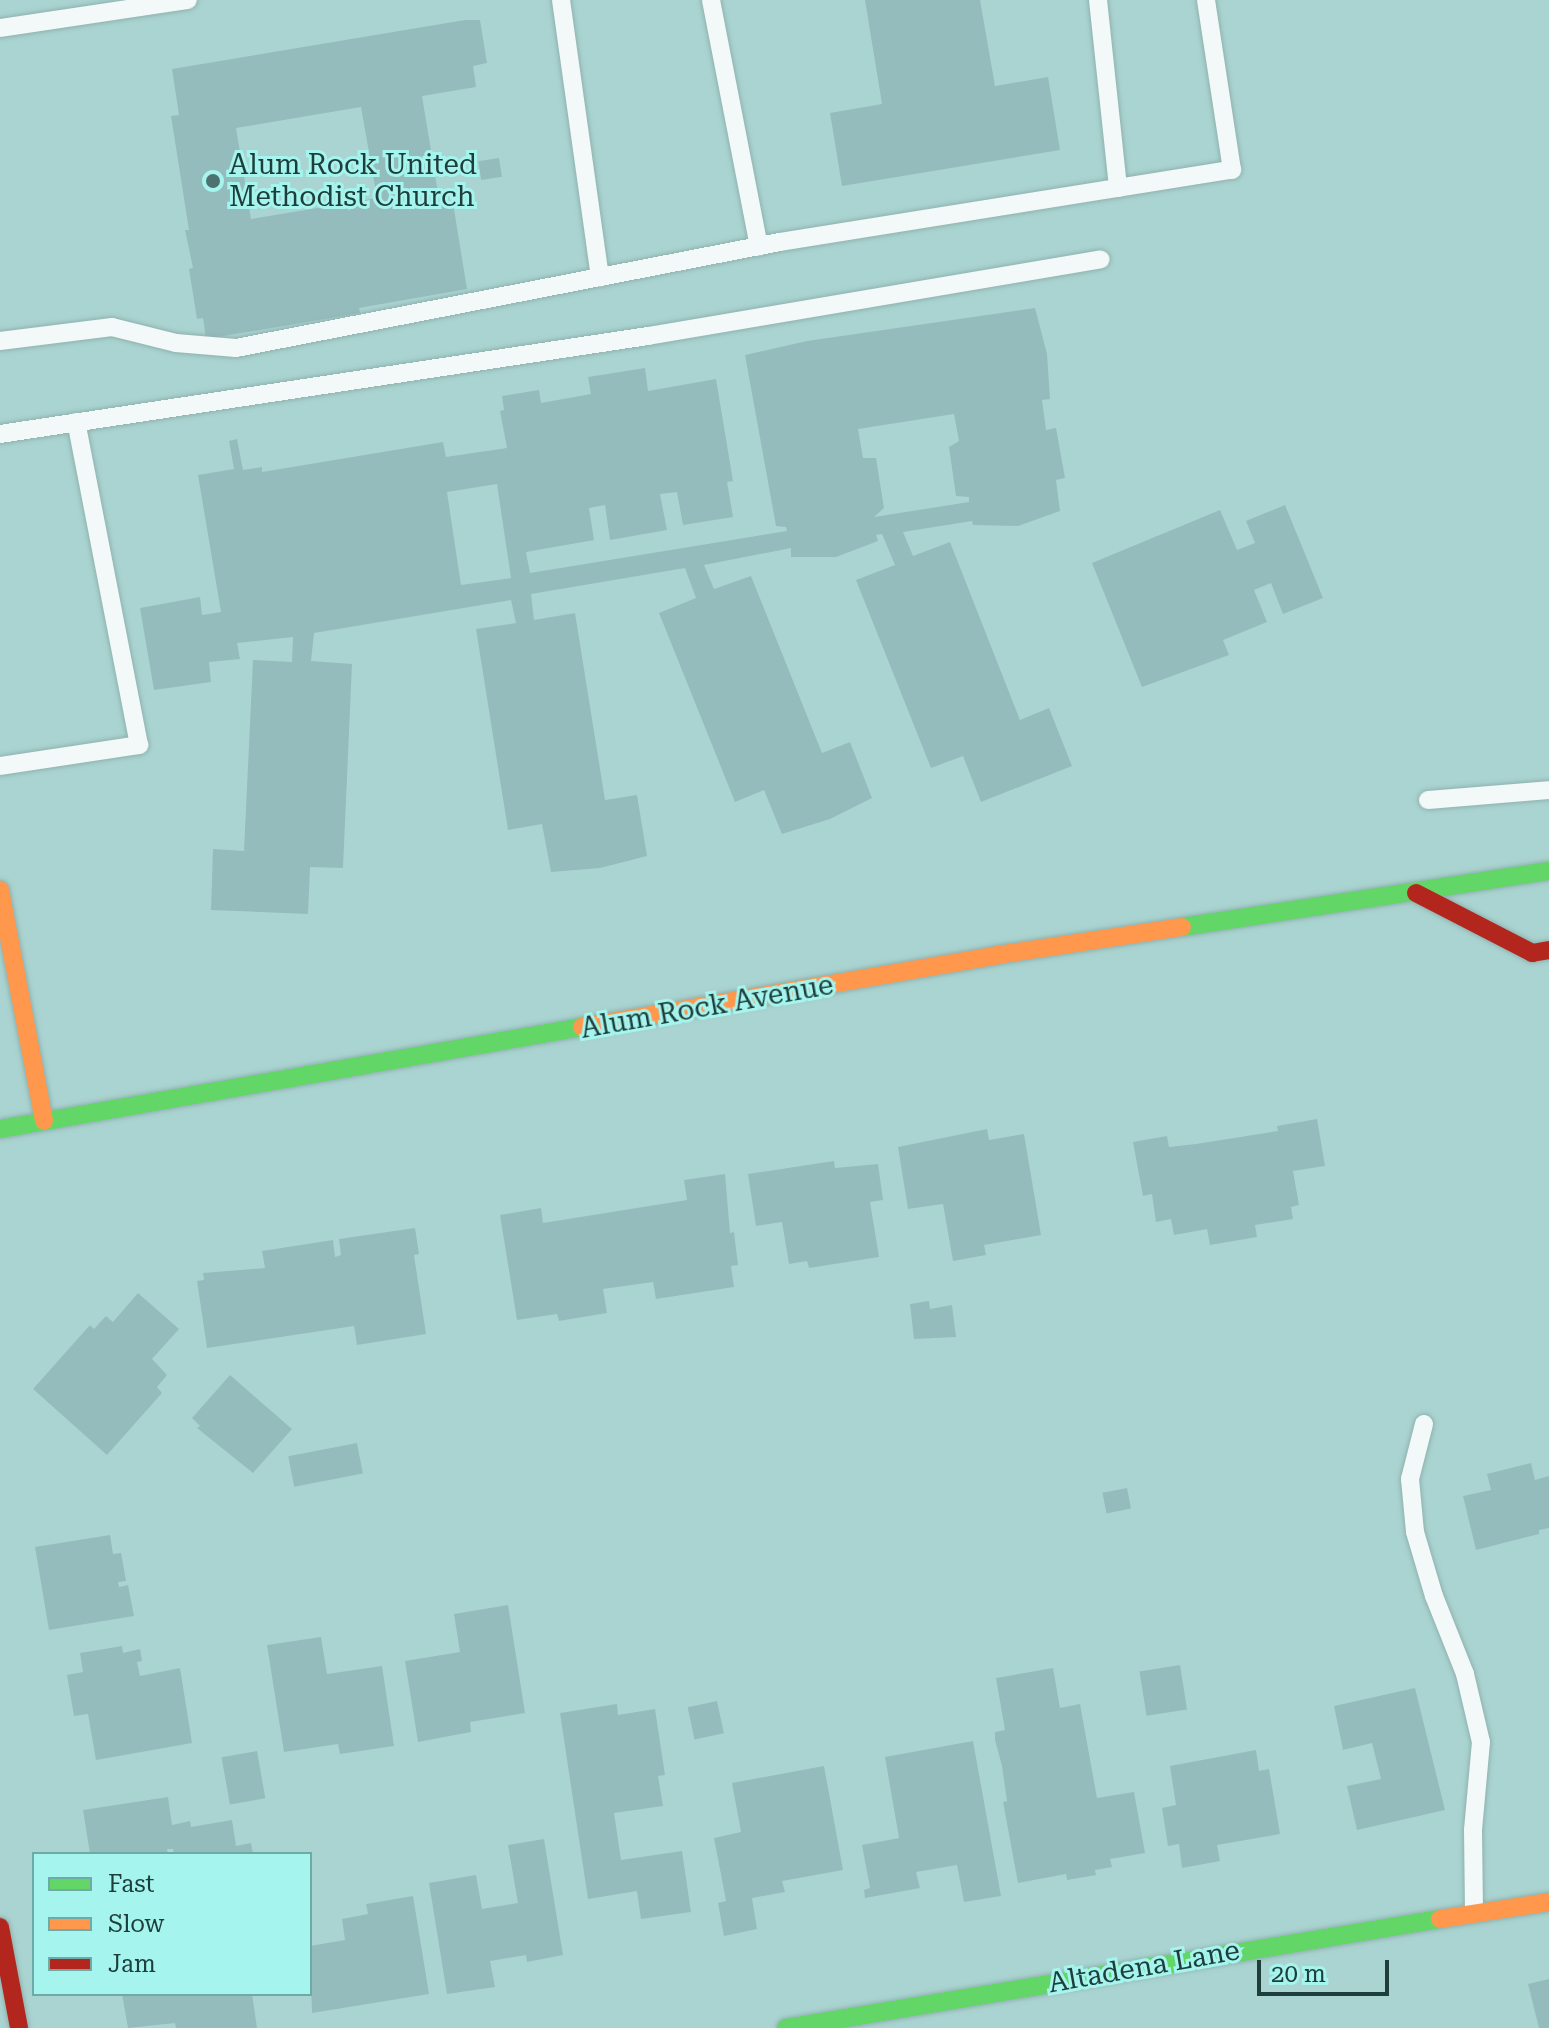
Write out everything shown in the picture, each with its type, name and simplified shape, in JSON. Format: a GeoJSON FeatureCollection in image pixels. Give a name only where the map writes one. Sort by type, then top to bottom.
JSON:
{"type":"FeatureCollection","features":[{"type":"Feature","properties":{"kind":"main road","name":"Alum Rock Avenue"},"geometry":{"type":"LineString","coordinates":[[0,1129],[997,955],[1549,871]]}},
{"type":"Feature","properties":{"kind":"main road"},"geometry":{"type":"LineString","coordinates":[[0,890],[44,1121]]}},
{"type":"Feature","properties":{"kind":"main road"},"geometry":{"type":"LineString","coordinates":[[1416,893],[1532,953],[1549,950]]}},
{"type":"Feature","properties":{"kind":"main road","name":"Altadena Lane"},"geometry":{"type":"LineString","coordinates":[[786,2028],[1549,1902]]}},
{"type":"Feature","properties":{"kind":"main road"},"geometry":{"type":"LineString","coordinates":[[0,1927],[19,2028]]}},
{"type":"Feature","properties":{"kind":"lane"},"geometry":{"type":"LineString","coordinates":[[0,28],[188,0]]}},
{"type":"Feature","properties":{"kind":"lane"},"geometry":{"type":"LineString","coordinates":[[561,0],[600,277]]}},
{"type":"Feature","properties":{"kind":"lane"},"geometry":{"type":"LineString","coordinates":[[711,0],[759,246]]}},
{"type":"Feature","properties":{"kind":"lane"},"geometry":{"type":"LineString","coordinates":[[1098,0],[1118,188]]}},
{"type":"Feature","properties":{"kind":"lane"},"geometry":{"type":"LineString","coordinates":[[0,341],[112,327],[176,343],[236,348],[759,246],[1232,170],[1206,0]]}},
{"type":"Feature","properties":{"kind":"lane"},"geometry":{"type":"LineString","coordinates":[[0,434],[648,336],[1101,259]]}},
{"type":"Feature","properties":{"kind":"lane"},"geometry":{"type":"LineString","coordinates":[[0,766],[139,745],[76,422]]}},
{"type":"Feature","properties":{"kind":"lane"},"geometry":{"type":"LineString","coordinates":[[1428,800],[1549,790]]}},
{"type":"Feature","properties":{"kind":"lane"},"geometry":{"type":"LineString","coordinates":[[1424,1424],[1410,1479],[1415,1532],[1434,1596],[1465,1674],[1481,1742],[1473,1830],[1474,1913]]}},
{"type":"Feature","properties":{"kind":"building"},"geometry":{"type":"Polygon","coordinates":[[[865,0],[980,0],[995,86],[1048,77],[1060,150],[842,186],[830,113],[882,104],[865,0]]]}},
{"type":"Feature","properties":{"kind":"building","name":"Alum Rock United Methodist Church"},"geometry":{"type":"Polygon","coordinates":[[[480,20],[487,63],[473,66],[476,87],[422,96],[440,205],[453,203],[467,289],[359,308],[360,313],[206,339],[203,318],[197,319],[189,269],[193,268],[185,230],[189,230],[171,116],[179,115],[172,69],[480,20]],[[361,107],[236,128],[251,219],[377,198],[361,107]]]}},
{"type":"Feature","properties":{"kind":"building"},"geometry":{"type":"Polygon","coordinates":[[[499,158],[502,177],[481,180],[478,161],[499,158]]]}},
{"type":"Feature","properties":{"kind":"building"},"geometry":{"type":"Polygon","coordinates":[[[1035,308],[1047,354],[1050,399],[1042,400],[1046,430],[1056,428],[1065,478],[1056,480],[1060,511],[1018,526],[973,525],[972,521],[903,532],[913,556],[950,542],[1020,720],[1049,708],[1072,766],[981,802],[963,756],[931,768],[856,580],[895,565],[882,534],[876,535],[878,541],[836,557],[791,557],[791,548],[704,565],[714,589],[751,576],[822,753],[850,742],[872,798],[830,819],[782,834],[764,790],[735,802],[659,613],[696,598],[685,568],[531,594],[534,620],[575,613],[605,800],[637,795],[647,856],[600,868],[551,872],[542,824],[508,830],[476,629],[516,623],[511,600],[314,633],[311,661],[352,664],[343,868],[310,867],[308,914],[211,910],[213,849],[244,851],[253,660],[292,662],[293,637],[237,643],[240,659],[209,662],[211,682],[154,690],[140,608],[200,597],[202,615],[221,612],[198,475],[234,469],[229,441],[237,439],[243,470],[262,467],[262,472],[443,442],[446,457],[507,448],[500,411],[504,410],[502,396],[539,390],[541,403],[591,394],[588,377],[645,368],[648,391],[716,379],[733,481],[727,482],[733,517],[683,525],[677,492],[660,494],[667,530],[610,540],[605,505],[589,508],[594,540],[526,552],[530,573],[787,531],[786,527],[776,526],[745,355],[807,341],[1035,308]],[[954,414],[858,429],[863,458],[876,458],[884,508],[874,517],[969,502],[969,497],[956,496],[949,447],[959,441],[954,414]],[[497,484],[447,492],[461,585],[511,578],[497,484]]]}},
{"type":"Feature","properties":{"kind":"building"},"geometry":{"type":"Polygon","coordinates":[[[1285,505],[1323,598],[1283,614],[1271,583],[1254,590],[1267,622],[1223,640],[1229,655],[1142,687],[1092,563],[1220,510],[1237,550],[1255,543],[1246,521],[1285,505]]]}},
{"type":"Feature","properties":{"kind":"building"},"geometry":{"type":"Polygon","coordinates":[[[1317,1119],[1325,1166],[1293,1171],[1299,1205],[1291,1207],[1293,1219],[1255,1225],[1257,1237],[1210,1245],[1207,1229],[1174,1235],[1171,1219],[1156,1222],[1152,1194],[1143,1196],[1133,1142],[1167,1136],[1169,1147],[1196,1144],[1278,1131],[1277,1126],[1317,1119]]]}},
{"type":"Feature","properties":{"kind":"building"},"geometry":{"type":"Polygon","coordinates":[[[987,1129],[989,1140],[1024,1134],[1041,1235],[984,1245],[986,1255],[953,1261],[943,1204],[908,1209],[898,1147],[987,1129]]]}},
{"type":"Feature","properties":{"kind":"building"},"geometry":{"type":"Polygon","coordinates":[[[834,1161],[835,1168],[878,1164],[883,1200],[870,1202],[879,1257],[809,1268],[807,1261],[789,1264],[782,1222],[756,1226],[748,1174],[834,1161]]]}},
{"type":"Feature","properties":{"kind":"building"},"geometry":{"type":"Polygon","coordinates":[[[725,1174],[730,1233],[734,1232],[738,1265],[731,1266],[734,1287],[656,1299],[653,1282],[603,1289],[607,1313],[559,1321],[557,1314],[517,1320],[500,1215],[541,1208],[543,1223],[687,1200],[684,1180],[725,1174]]]}},
{"type":"Feature","properties":{"kind":"building"},"geometry":{"type":"Polygon","coordinates":[[[415,1228],[419,1254],[414,1255],[426,1334],[357,1345],[354,1326],[207,1348],[197,1281],[204,1280],[203,1273],[265,1268],[262,1251],[333,1240],[335,1257],[341,1255],[339,1239],[415,1228]]]}},
{"type":"Feature","properties":{"kind":"building"},"geometry":{"type":"Polygon","coordinates":[[[138,1293],[179,1329],[152,1359],[167,1375],[157,1387],[162,1393],[107,1455],[33,1389],[90,1325],[94,1329],[106,1316],[113,1322],[138,1293]]]}},
{"type":"Feature","properties":{"kind":"building"},"geometry":{"type":"Polygon","coordinates":[[[929,1301],[930,1309],[952,1305],[956,1337],[914,1339],[910,1304],[929,1301]]]}},
{"type":"Feature","properties":{"kind":"building"},"geometry":{"type":"Polygon","coordinates":[[[230,1375],[292,1429],[253,1473],[197,1428],[200,1426],[192,1418],[230,1375]]]}},
{"type":"Feature","properties":{"kind":"building"},"geometry":{"type":"Polygon","coordinates":[[[357,1443],[363,1473],[294,1487],[288,1456],[357,1443]]]}},
{"type":"Feature","properties":{"kind":"building"},"geometry":{"type":"Polygon","coordinates":[[[1531,1463],[1535,1480],[1549,1476],[1549,1528],[1539,1530],[1539,1534],[1476,1550],[1463,1496],[1491,1490],[1487,1474],[1531,1463]]]}},
{"type":"Feature","properties":{"kind":"building"},"geometry":{"type":"Polygon","coordinates":[[[1127,1488],[1131,1509],[1106,1513],[1102,1493],[1127,1488]]]}},
{"type":"Feature","properties":{"kind":"building"},"geometry":{"type":"Polygon","coordinates":[[[110,1535],[113,1554],[121,1553],[126,1581],[118,1582],[119,1587],[128,1585],[134,1616],[49,1630],[35,1547],[110,1535]]]}},
{"type":"Feature","properties":{"kind":"building"},"geometry":{"type":"Polygon","coordinates":[[[508,1605],[525,1713],[470,1722],[471,1732],[418,1742],[405,1661],[460,1652],[454,1614],[508,1605]]]}},
{"type":"Feature","properties":{"kind":"building"},"geometry":{"type":"Polygon","coordinates":[[[321,1637],[327,1674],[382,1666],[394,1746],[340,1754],[338,1744],[284,1752],[267,1645],[321,1637]]]}},
{"type":"Feature","properties":{"kind":"building"},"geometry":{"type":"Polygon","coordinates":[[[122,1646],[123,1653],[140,1649],[142,1661],[137,1662],[140,1676],[180,1668],[192,1743],[96,1760],[88,1714],[74,1716],[67,1675],[83,1672],[80,1653],[122,1646]]]}},
{"type":"Feature","properties":{"kind":"building"},"geometry":{"type":"Polygon","coordinates":[[[1180,1665],[1187,1709],[1147,1716],[1140,1671],[1180,1665]]]}},
{"type":"Feature","properties":{"kind":"building"},"geometry":{"type":"Polygon","coordinates":[[[1053,1668],[1060,1708],[1080,1704],[1097,1798],[1134,1792],[1145,1853],[1110,1859],[1112,1867],[1095,1870],[1096,1875],[1067,1880],[1066,1874],[1018,1883],[1003,1802],[1007,1801],[1002,1766],[995,1740],[995,1732],[1005,1730],[996,1678],[1053,1668]]]}},
{"type":"Feature","properties":{"kind":"building"},"geometry":{"type":"Polygon","coordinates":[[[1415,1688],[1445,1810],[1357,1830],[1347,1786],[1381,1779],[1372,1743],[1343,1750],[1334,1706],[1415,1688]]]}},
{"type":"Feature","properties":{"kind":"building"},"geometry":{"type":"Polygon","coordinates":[[[717,1701],[724,1733],[695,1740],[688,1707],[717,1701]]]}},
{"type":"Feature","properties":{"kind":"building"},"geometry":{"type":"Polygon","coordinates":[[[617,1704],[618,1715],[655,1709],[665,1775],[658,1776],[663,1806],[614,1813],[621,1860],[682,1851],[691,1912],[641,1919],[637,1891],[588,1899],[560,1713],[617,1704]]]}},
{"type":"Feature","properties":{"kind":"building"},"geometry":{"type":"Polygon","coordinates":[[[973,1741],[1001,1896],[964,1902],[957,1865],[916,1872],[920,1888],[865,1898],[864,1890],[870,1888],[862,1845],[899,1838],[885,1757],[973,1741]]]}},
{"type":"Feature","properties":{"kind":"building"},"geometry":{"type":"Polygon","coordinates":[[[1256,1750],[1259,1771],[1269,1769],[1280,1834],[1217,1845],[1220,1861],[1182,1868],[1179,1844],[1168,1846],[1162,1808],[1176,1805],[1170,1766],[1256,1750]]]}},
{"type":"Feature","properties":{"kind":"building"},"geometry":{"type":"Polygon","coordinates":[[[257,1751],[265,1798],[230,1805],[222,1757],[257,1751]]]}},
{"type":"Feature","properties":{"kind":"building"},"geometry":{"type":"Polygon","coordinates":[[[824,1766],[843,1870],[782,1881],[785,1892],[752,1898],[757,1929],[724,1936],[718,1903],[726,1901],[714,1838],[741,1832],[732,1783],[824,1766]]]}},
{"type":"Feature","properties":{"kind":"building"},"geometry":{"type":"Polygon","coordinates":[[[168,1797],[172,1825],[190,1821],[191,1827],[232,1820],[236,1846],[251,1843],[253,1852],[174,1852],[173,1849],[167,1849],[168,1852],[90,1852],[83,1810],[168,1797]]]}},
{"type":"Feature","properties":{"kind":"building"},"geometry":{"type":"Polygon","coordinates":[[[544,1839],[563,1955],[527,1962],[526,1955],[490,1961],[495,1987],[447,1994],[429,1883],[476,1875],[482,1909],[518,1903],[508,1845],[544,1839]]]}},
{"type":"Feature","properties":{"kind":"building"},"geometry":{"type":"Polygon","coordinates":[[[413,1896],[429,1994],[312,2013],[312,1946],[345,1940],[342,1919],[368,1914],[366,1904],[413,1896]]]}},
{"type":"Feature","properties":{"kind":"building"},"geometry":{"type":"Polygon","coordinates":[[[1549,1979],[1549,2028],[1539,2028],[1528,1984],[1549,1979]]]}},
{"type":"Feature","properties":{"kind":"building"},"geometry":{"type":"Polygon","coordinates":[[[122,1996],[252,1996],[257,2028],[176,2028],[175,2023],[128,2028],[122,1996]]]}},
{"type":"Feature","properties":{"kind":"traffic: fast"},"geometry":{"type":"LineString","coordinates":[[1182,927],[1549,871]]}},
{"type":"Feature","properties":{"kind":"traffic: fast"},"geometry":{"type":"LineString","coordinates":[[0,1129],[582,1027]]}},
{"type":"Feature","properties":{"kind":"traffic: fast"},"geometry":{"type":"LineString","coordinates":[[786,2028],[1440,1919]]}},
{"type":"Feature","properties":{"kind":"traffic: slow"},"geometry":{"type":"LineString","coordinates":[[0,890],[44,1121]]}},
{"type":"Feature","properties":{"kind":"traffic: slow"},"geometry":{"type":"LineString","coordinates":[[582,1027],[997,955],[1182,927]]}},
{"type":"Feature","properties":{"kind":"traffic: slow"},"geometry":{"type":"LineString","coordinates":[[1440,1919],[1549,1902]]}},
{"type":"Feature","properties":{"kind":"traffic: jam"},"geometry":{"type":"LineString","coordinates":[[1416,893],[1532,953],[1549,950]]}},
{"type":"Feature","properties":{"kind":"traffic: jam"},"geometry":{"type":"LineString","coordinates":[[0,1927],[19,2028]]}},
{"type":"Feature","properties":{"kind":"place","name":"Alum Rock United Methodist Church"},"geometry":{"type":"Point","coordinates":[213,181]}}]}
